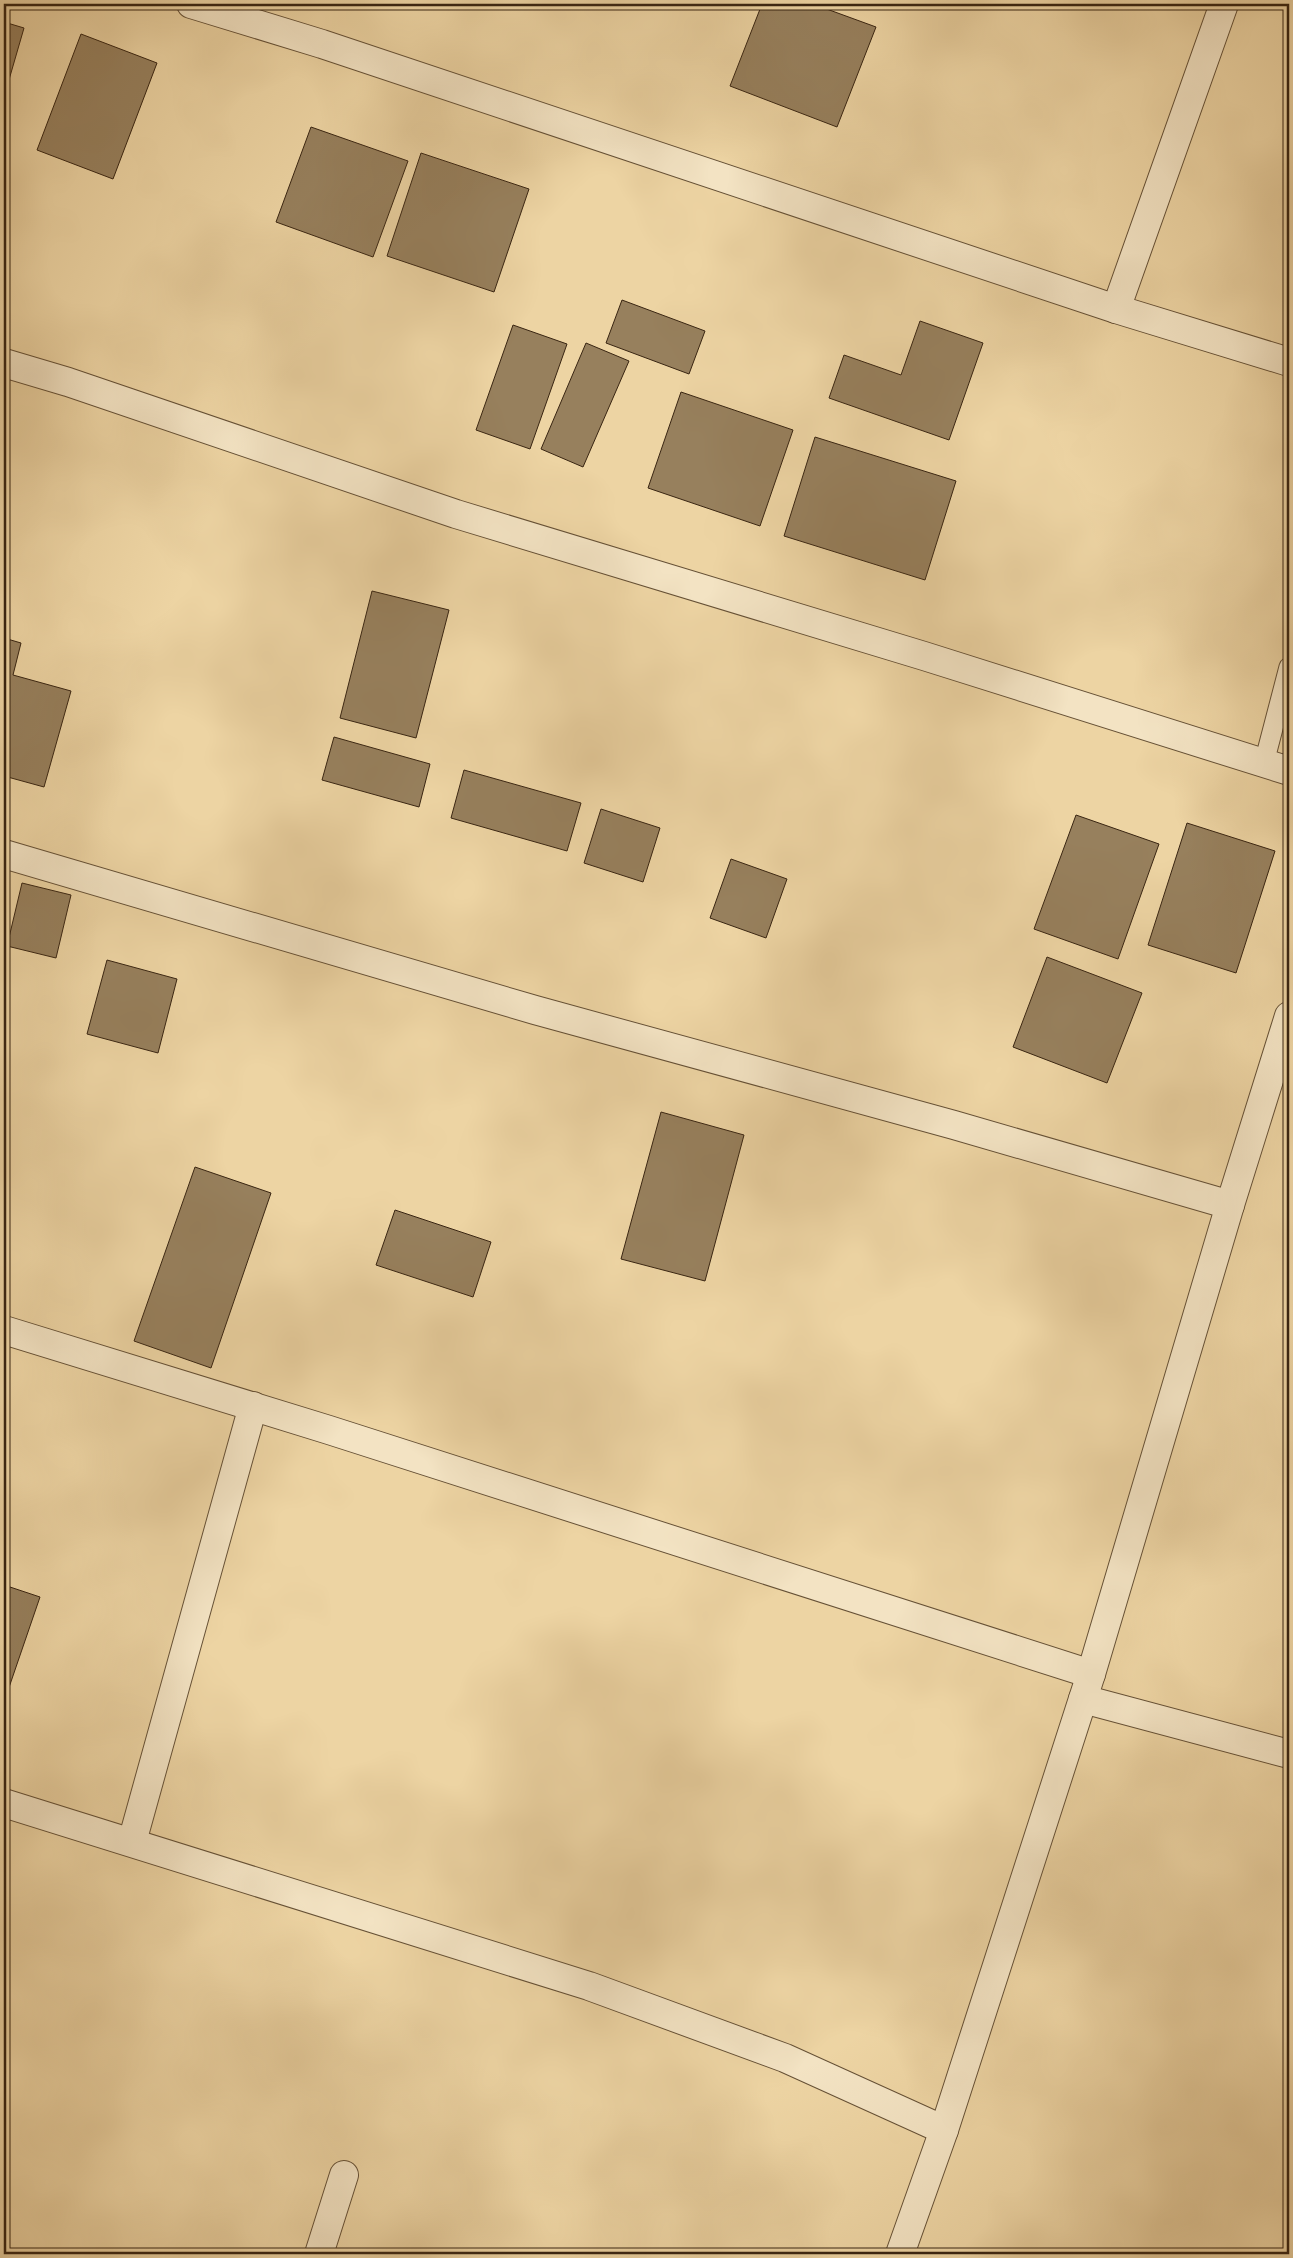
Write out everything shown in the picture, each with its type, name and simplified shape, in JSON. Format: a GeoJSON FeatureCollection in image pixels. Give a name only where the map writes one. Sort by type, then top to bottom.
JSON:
{"type":"FeatureCollection","features":[{"type":"Feature","properties":{"kind":"street"},"geometry":{"type":"LineString","coordinates":[[191,4],[322,44],[1116,308],[1289,362]]}},
{"type":"Feature","properties":{"kind":"street"},"geometry":{"type":"LineString","coordinates":[[1116,308],[1224,4]]}},
{"type":"Feature","properties":{"kind":"street"},"geometry":{"type":"LineString","coordinates":[[4,363],[68,382],[456,514],[924,656],[1277,767]]}},
{"type":"Feature","properties":{"kind":"street"},"geometry":{"type":"LineString","coordinates":[[4,854],[535,1010],[954,1125],[1230,1205]]}},
{"type":"Feature","properties":{"kind":"street"},"geometry":{"type":"LineString","coordinates":[[900,2254],[944,2130],[1087,1687],[1230,1205],[1289,1016]]}},
{"type":"Feature","properties":{"kind":"street"},"geometry":{"type":"LineString","coordinates":[[4,1330],[253,1406],[1289,1754]]}},
{"type":"Feature","properties":{"kind":"street"},"geometry":{"type":"LineString","coordinates":[[132,1842],[253,1406]]}},
{"type":"Feature","properties":{"kind":"street"},"geometry":{"type":"LineString","coordinates":[[4,1803],[588,1986],[785,2058],[944,2130]]}},
{"type":"Feature","properties":{"kind":"street"},"geometry":{"type":"LineString","coordinates":[[320,2254],[344,2175]]}},
{"type":"Feature","properties":{"kind":"lane"},"geometry":{"type":"LineString","coordinates":[[1277,767],[1289,667]]}},
{"type":"Feature","properties":{"kind":"building"},"geometry":{"type":"Polygon","coordinates":[[[762,4],[813,4],[876,27],[837,127],[730,86],[762,4]]]}},
{"type":"Feature","properties":{"kind":"building"},"geometry":{"type":"Polygon","coordinates":[[[4,22],[24,28],[4,97],[4,22]]]}},
{"type":"Feature","properties":{"kind":"building"},"geometry":{"type":"Polygon","coordinates":[[[81,34],[157,63],[113,179],[37,150],[81,34]]]}},
{"type":"Feature","properties":{"kind":"building"},"geometry":{"type":"Polygon","coordinates":[[[311,127],[408,161],[373,257],[276,222],[311,127]]]}},
{"type":"Feature","properties":{"kind":"building"},"geometry":{"type":"Polygon","coordinates":[[[421,153],[529,189],[494,292],[387,256],[421,153]]]}},
{"type":"Feature","properties":{"kind":"building"},"geometry":{"type":"Polygon","coordinates":[[[622,300],[705,331],[689,374],[606,343],[622,300]]]}},
{"type":"Feature","properties":{"kind":"building"},"geometry":{"type":"Polygon","coordinates":[[[920,321],[983,343],[949,440],[829,398],[844,355],[901,375],[920,321]]]}},
{"type":"Feature","properties":{"kind":"building"},"geometry":{"type":"Polygon","coordinates":[[[513,325],[567,344],[530,449],[476,430],[513,325]]]}},
{"type":"Feature","properties":{"kind":"building"},"geometry":{"type":"Polygon","coordinates":[[[586,343],[629,361],[583,467],[541,449],[586,343]]]}},
{"type":"Feature","properties":{"kind":"building"},"geometry":{"type":"Polygon","coordinates":[[[681,392],[793,430],[760,526],[648,488],[681,392]]]}},
{"type":"Feature","properties":{"kind":"building"},"geometry":{"type":"Polygon","coordinates":[[[815,437],[956,481],[925,580],[784,536],[815,437]]]}},
{"type":"Feature","properties":{"kind":"building"},"geometry":{"type":"Polygon","coordinates":[[[372,591],[449,610],[416,738],[340,718],[372,591]]]}},
{"type":"Feature","properties":{"kind":"building"},"geometry":{"type":"Polygon","coordinates":[[[4,638],[21,643],[13,675],[71,691],[44,787],[4,776],[4,638]]]}},
{"type":"Feature","properties":{"kind":"building"},"geometry":{"type":"Polygon","coordinates":[[[334,737],[430,764],[419,807],[322,780],[334,737]]]}},
{"type":"Feature","properties":{"kind":"building"},"geometry":{"type":"Polygon","coordinates":[[[464,770],[581,803],[567,851],[451,818],[464,770]]]}},
{"type":"Feature","properties":{"kind":"building"},"geometry":{"type":"Polygon","coordinates":[[[601,809],[660,828],[643,882],[584,863],[601,809]]]}},
{"type":"Feature","properties":{"kind":"building"},"geometry":{"type":"Polygon","coordinates":[[[1076,815],[1159,844],[1118,959],[1034,929],[1076,815]]]}},
{"type":"Feature","properties":{"kind":"building"},"geometry":{"type":"Polygon","coordinates":[[[1187,823],[1275,851],[1236,973],[1148,945],[1187,823]]]}},
{"type":"Feature","properties":{"kind":"building"},"geometry":{"type":"Polygon","coordinates":[[[731,859],[787,879],[766,938],[710,918],[731,859]]]}},
{"type":"Feature","properties":{"kind":"building"},"geometry":{"type":"Polygon","coordinates":[[[22,883],[71,895],[56,958],[7,946],[22,883]]]}},
{"type":"Feature","properties":{"kind":"building"},"geometry":{"type":"Polygon","coordinates":[[[1047,957],[1142,993],[1107,1083],[1013,1047],[1047,957]]]}},
{"type":"Feature","properties":{"kind":"building"},"geometry":{"type":"Polygon","coordinates":[[[107,960],[177,979],[158,1053],[87,1034],[107,960]]]}},
{"type":"Feature","properties":{"kind":"building"},"geometry":{"type":"Polygon","coordinates":[[[661,1112],[744,1135],[705,1281],[621,1259],[661,1112]]]}},
{"type":"Feature","properties":{"kind":"building"},"geometry":{"type":"Polygon","coordinates":[[[195,1167],[271,1193],[211,1368],[134,1341],[195,1167]]]}},
{"type":"Feature","properties":{"kind":"building"},"geometry":{"type":"Polygon","coordinates":[[[395,1210],[491,1242],[473,1297],[376,1265],[395,1210]]]}},
{"type":"Feature","properties":{"kind":"building"},"geometry":{"type":"Polygon","coordinates":[[[4,1585],[40,1597],[4,1702],[4,1585]]]}}]}
